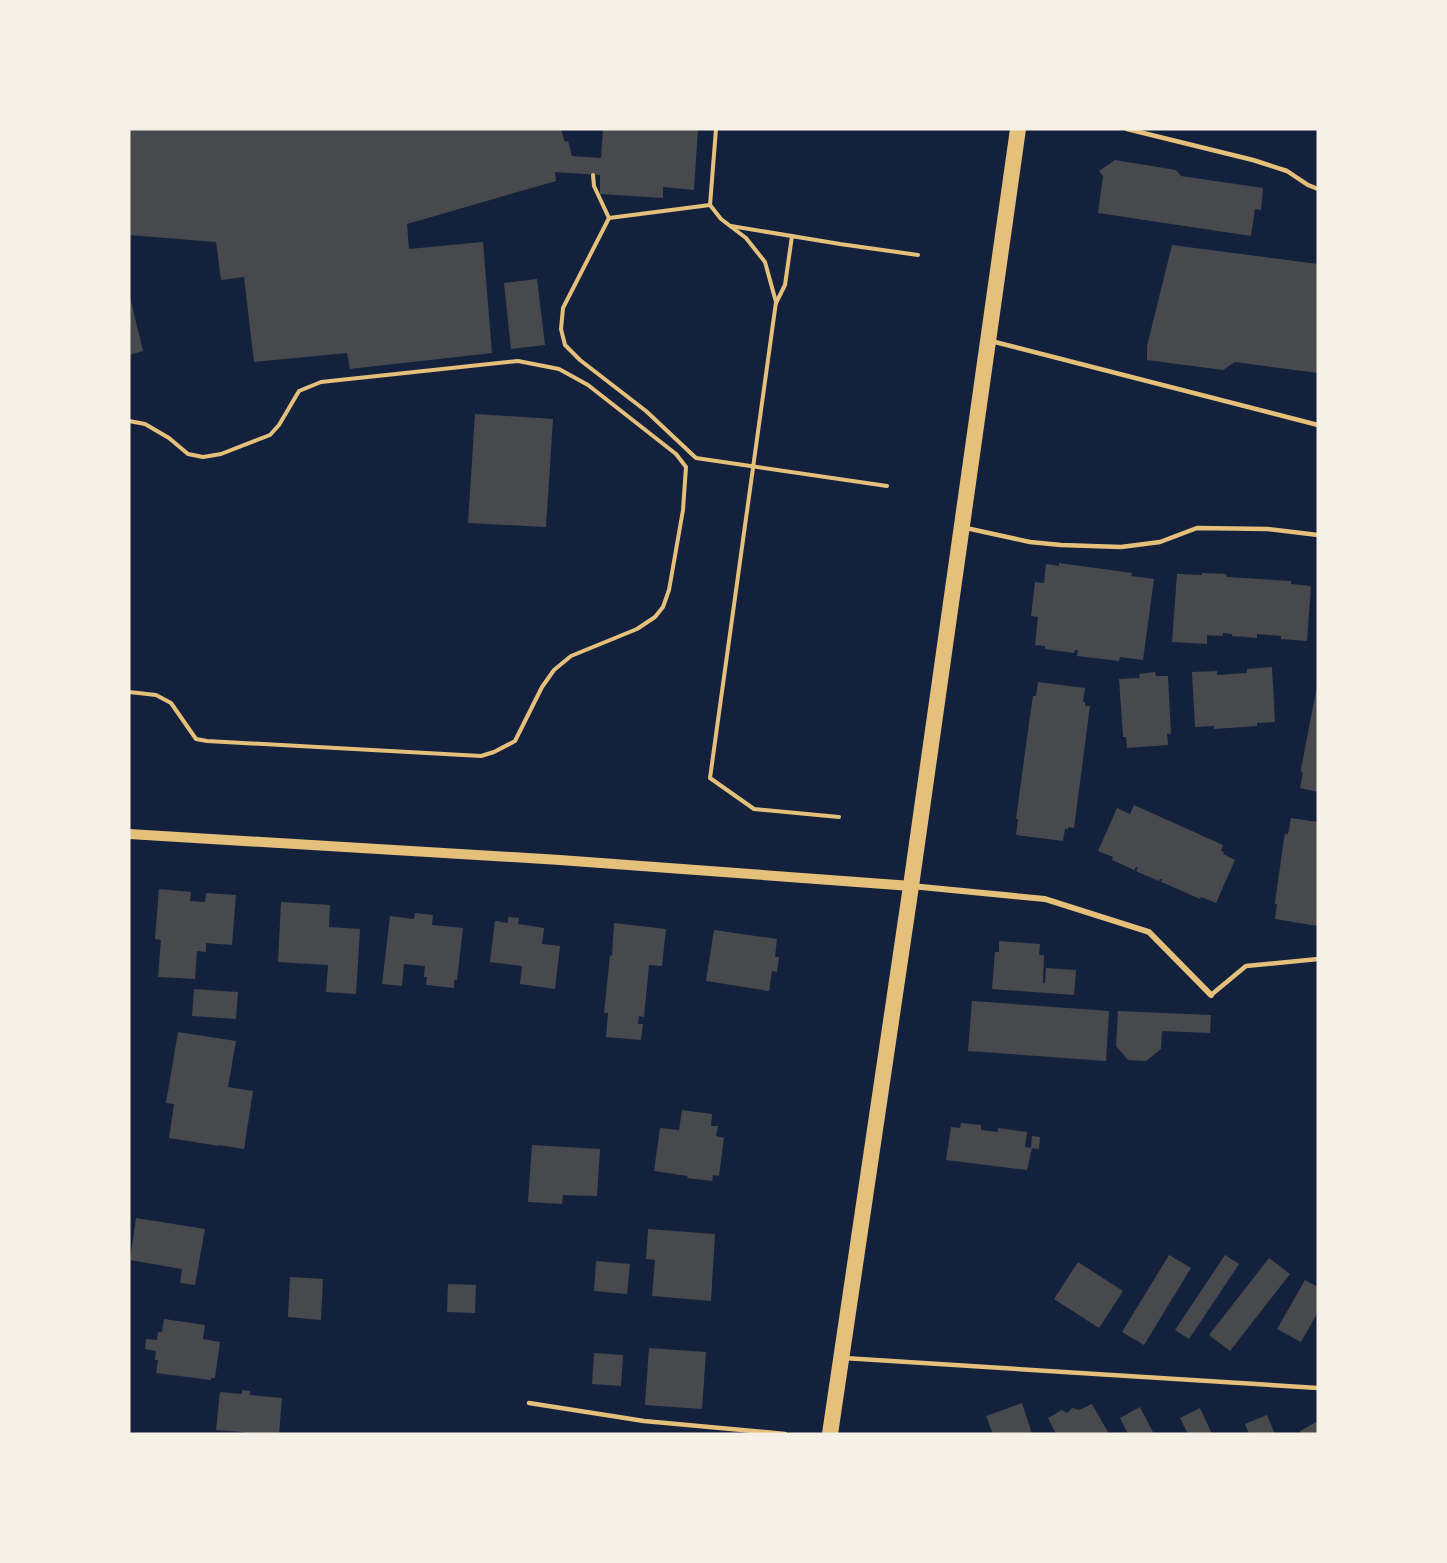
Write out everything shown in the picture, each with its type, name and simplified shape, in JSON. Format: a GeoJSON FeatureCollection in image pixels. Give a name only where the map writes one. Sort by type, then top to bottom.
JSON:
{"type":"FeatureCollection","features":[{"type":"Feature","properties":{"kind":"highway"},"geometry":{"type":"LineString","coordinates":[[830,1434],[911,886],[1018,129]]}},
{"type":"Feature","properties":{"kind":"street"},"geometry":{"type":"LineString","coordinates":[[129,834],[571,861],[911,886],[1045,899],[1149,932],[1210,995]]}},
{"type":"Feature","properties":{"kind":"lane"},"geometry":{"type":"LineString","coordinates":[[1127,129],[1253,160],[1287,171],[1318,189]]}},
{"type":"Feature","properties":{"kind":"lane"},"geometry":{"type":"LineString","coordinates":[[988,341],[1318,424]]}},
{"type":"Feature","properties":{"kind":"lane"},"geometry":{"type":"LineString","coordinates":[[962,527],[1061,546],[1121,548],[1160,542],[1197,528],[1267,529],[1318,535]]}},
{"type":"Feature","properties":{"kind":"lane"},"geometry":{"type":"LineString","coordinates":[[1210,995],[1246,966],[1318,959]]}},
{"type":"Feature","properties":{"kind":"lane"},"geometry":{"type":"LineString","coordinates":[[842,1358],[1318,1388]]}},
{"type":"Feature","properties":{"kind":"lane"},"geometry":{"type":"LineString","coordinates":[[529,1403],[644,1421],[785,1434]]}},
{"type":"Feature","properties":{"kind":"path"},"geometry":{"type":"LineString","coordinates":[[716,129],[710,205],[721,219],[746,237],[765,262],[776,303]]}},
{"type":"Feature","properties":{"kind":"path"},"geometry":{"type":"LineString","coordinates":[[593,175],[594,186],[609,218]]}},
{"type":"Feature","properties":{"kind":"path"},"geometry":{"type":"LineString","coordinates":[[609,218],[710,205]]}},
{"type":"Feature","properties":{"kind":"path"},"geometry":{"type":"LineString","coordinates":[[609,218],[563,308],[561,329],[565,345],[580,360],[646,411],[696,458],[887,486]]}},
{"type":"Feature","properties":{"kind":"path"},"geometry":{"type":"LineString","coordinates":[[730,226],[918,255]]}},
{"type":"Feature","properties":{"kind":"path"},"geometry":{"type":"LineString","coordinates":[[792,236],[785,285],[776,303],[710,778],[754,809],[839,817]]}},
{"type":"Feature","properties":{"kind":"path"},"geometry":{"type":"LineString","coordinates":[[129,421],[145,424],[169,438],[188,454],[203,457],[221,454],[270,435],[279,425],[299,392],[321,382],[518,362],[559,369],[588,385],[676,454],[686,467],[683,510],[669,590],[663,607],[655,617],[637,629],[572,656],[554,670],[542,687],[515,741],[494,752],[481,756],[207,741],[196,739],[171,703],[156,695],[129,692]]}},
{"type":"Feature","properties":{"kind":"building"},"geometry":{"type":"Polygon","coordinates":[[[129,129],[561,129],[565,142],[568,141],[572,156],[601,158],[603,129],[698,129],[694,190],[663,187],[663,198],[600,194],[600,175],[555,172],[556,181],[407,224],[409,249],[483,242],[492,353],[350,369],[347,353],[254,362],[244,277],[221,280],[216,242],[129,235],[129,129]]]}},
{"type":"Feature","properties":{"kind":"building"},"geometry":{"type":"Polygon","coordinates":[[[1115,160],[1176,170],[1181,176],[1263,188],[1261,210],[1255,209],[1251,236],[1098,213],[1103,176],[1099,171],[1115,160]]]}},
{"type":"Feature","properties":{"kind":"building"},"geometry":{"type":"Polygon","coordinates":[[[1172,245],[1318,264],[1318,373],[1235,362],[1223,370],[1147,360],[1147,346],[1172,245]]]}},
{"type":"Feature","properties":{"kind":"building"},"geometry":{"type":"Polygon","coordinates":[[[537,279],[545,345],[511,349],[504,283],[537,279]]]}},
{"type":"Feature","properties":{"kind":"building"},"geometry":{"type":"Polygon","coordinates":[[[129,298],[143,351],[129,355],[129,298]]]}},
{"type":"Feature","properties":{"kind":"building"},"geometry":{"type":"Polygon","coordinates":[[[475,414],[553,419],[546,527],[468,523],[475,414]]]}},
{"type":"Feature","properties":{"kind":"building"},"geometry":{"type":"Polygon","coordinates":[[[1059,563],[1132,573],[1131,576],[1154,579],[1143,660],[1120,657],[1119,661],[1077,656],[1078,650],[1074,653],[1045,649],[1045,646],[1035,645],[1038,617],[1031,616],[1035,582],[1044,583],[1046,564],[1059,566],[1059,563]]]}},
{"type":"Feature","properties":{"kind":"building"},"geometry":{"type":"Polygon","coordinates":[[[1202,573],[1291,581],[1291,584],[1311,586],[1307,641],[1281,639],[1281,636],[1257,634],[1257,638],[1223,633],[1223,636],[1207,635],[1207,644],[1172,642],[1177,574],[1202,575],[1202,573]]]}},
{"type":"Feature","properties":{"kind":"building"},"geometry":{"type":"Polygon","coordinates":[[[1272,667],[1275,722],[1257,723],[1257,726],[1214,729],[1214,726],[1195,727],[1192,672],[1217,671],[1217,675],[1247,673],[1247,669],[1272,667]]]}},
{"type":"Feature","properties":{"kind":"building"},"geometry":{"type":"Polygon","coordinates":[[[1155,672],[1156,676],[1168,676],[1171,734],[1167,734],[1168,745],[1127,748],[1126,737],[1123,737],[1119,679],[1140,678],[1139,674],[1155,672]]]}},
{"type":"Feature","properties":{"kind":"building"},"geometry":{"type":"Polygon","coordinates":[[[1038,682],[1085,688],[1083,702],[1085,706],[1090,706],[1074,828],[1065,829],[1063,841],[1016,835],[1018,819],[1016,819],[1029,723],[1033,696],[1036,696],[1038,682]]]}},
{"type":"Feature","properties":{"kind":"building"},"geometry":{"type":"Polygon","coordinates":[[[1317,686],[1318,792],[1300,788],[1303,773],[1301,769],[1317,686]]]}},
{"type":"Feature","properties":{"kind":"building"},"geometry":{"type":"Polygon","coordinates":[[[1134,805],[1223,845],[1221,851],[1224,852],[1223,854],[1235,860],[1216,903],[1201,897],[1200,899],[1161,882],[1162,879],[1159,881],[1140,873],[1136,871],[1138,868],[1134,870],[1098,851],[1117,808],[1130,814],[1134,805]]]}},
{"type":"Feature","properties":{"kind":"building"},"geometry":{"type":"Polygon","coordinates":[[[1291,818],[1318,822],[1318,926],[1275,919],[1277,904],[1275,902],[1284,839],[1285,834],[1288,834],[1291,818]]]}},
{"type":"Feature","properties":{"kind":"building"},"geometry":{"type":"Polygon","coordinates":[[[159,889],[191,892],[190,901],[205,902],[206,893],[236,895],[232,945],[206,943],[206,952],[197,951],[195,979],[158,977],[161,940],[155,939],[159,889]]]}},
{"type":"Feature","properties":{"kind":"building"},"geometry":{"type":"Polygon","coordinates":[[[281,902],[330,905],[329,927],[360,929],[356,994],[326,992],[328,965],[278,962],[281,902]]]}},
{"type":"Feature","properties":{"kind":"building"},"geometry":{"type":"Polygon","coordinates":[[[415,913],[433,915],[432,925],[463,928],[454,988],[426,985],[425,966],[404,964],[402,986],[382,984],[390,916],[414,919],[415,913]]]}},
{"type":"Feature","properties":{"kind":"building"},"geometry":{"type":"Polygon","coordinates":[[[508,917],[519,918],[518,924],[544,928],[542,944],[560,946],[555,989],[520,984],[522,966],[490,962],[495,921],[508,923],[508,917]]]}},
{"type":"Feature","properties":{"kind":"building"},"geometry":{"type":"Polygon","coordinates":[[[614,923],[666,929],[662,966],[649,965],[644,1017],[639,1016],[638,1024],[643,1024],[641,1040],[606,1037],[608,1013],[604,1013],[614,923]]]}},
{"type":"Feature","properties":{"kind":"building"},"geometry":{"type":"Polygon","coordinates":[[[714,930],[777,939],[775,957],[779,957],[777,972],[772,971],[769,991],[706,981],[714,930]]]}},
{"type":"Feature","properties":{"kind":"building"},"geometry":{"type":"Polygon","coordinates":[[[999,941],[1040,944],[1039,955],[1044,955],[1043,983],[1045,983],[1046,968],[1076,970],[1074,995],[992,989],[995,952],[999,952],[999,941]]]}},
{"type":"Feature","properties":{"kind":"building"},"geometry":{"type":"Polygon","coordinates":[[[194,989],[238,992],[236,1019],[192,1016],[194,989]]]}},
{"type":"Feature","properties":{"kind":"building"},"geometry":{"type":"Polygon","coordinates":[[[972,1001],[1109,1011],[1106,1061],[968,1051],[972,1001]]]}},
{"type":"Feature","properties":{"kind":"building"},"geometry":{"type":"Polygon","coordinates":[[[1118,1011],[1211,1015],[1210,1033],[1162,1031],[1161,1049],[1146,1061],[1128,1060],[1116,1046],[1118,1011]]]}},
{"type":"Feature","properties":{"kind":"building"},"geometry":{"type":"Polygon","coordinates":[[[178,1032],[236,1041],[228,1087],[253,1091],[244,1149],[169,1138],[174,1104],[166,1103],[178,1032]]]}},
{"type":"Feature","properties":{"kind":"building"},"geometry":{"type":"Polygon","coordinates":[[[682,1110],[712,1114],[711,1126],[718,1126],[716,1136],[724,1138],[719,1176],[713,1175],[712,1181],[654,1171],[660,1128],[679,1130],[682,1110]]]}},
{"type":"Feature","properties":{"kind":"building"},"geometry":{"type":"Polygon","coordinates":[[[961,1123],[981,1125],[981,1130],[998,1132],[998,1128],[1027,1132],[1025,1147],[1032,1148],[1027,1170],[946,1160],[951,1127],[960,1128],[961,1123]]]}},
{"type":"Feature","properties":{"kind":"building"},"geometry":{"type":"Polygon","coordinates":[[[1032,1136],[1040,1137],[1039,1149],[1031,1148],[1032,1136]]]}},
{"type":"Feature","properties":{"kind":"building"},"geometry":{"type":"Polygon","coordinates":[[[532,1145],[600,1149],[597,1196],[563,1195],[562,1204],[528,1202],[532,1145]]]}},
{"type":"Feature","properties":{"kind":"building"},"geometry":{"type":"Polygon","coordinates":[[[136,1218],[205,1229],[195,1285],[180,1283],[182,1269],[130,1260],[136,1218]]]}},
{"type":"Feature","properties":{"kind":"building"},"geometry":{"type":"Polygon","coordinates":[[[648,1229],[715,1234],[711,1301],[652,1296],[655,1260],[646,1259],[648,1229]]]}},
{"type":"Feature","properties":{"kind":"building"},"geometry":{"type":"Polygon","coordinates":[[[1169,1255],[1191,1268],[1144,1345],[1122,1332],[1169,1255]]]}},
{"type":"Feature","properties":{"kind":"building"},"geometry":{"type":"Polygon","coordinates":[[[1225,1255],[1239,1264],[1189,1339],[1175,1330],[1225,1255]]]}},
{"type":"Feature","properties":{"kind":"building"},"geometry":{"type":"Polygon","coordinates":[[[1269,1258],[1290,1274],[1230,1351],[1209,1335],[1269,1258]]]}},
{"type":"Feature","properties":{"kind":"building"},"geometry":{"type":"Polygon","coordinates":[[[596,1261],[630,1264],[627,1294],[594,1291],[596,1261]]]}},
{"type":"Feature","properties":{"kind":"building"},"geometry":{"type":"Polygon","coordinates":[[[1078,1262],[1123,1291],[1099,1328],[1054,1299],[1078,1262]]]}},
{"type":"Feature","properties":{"kind":"building"},"geometry":{"type":"Polygon","coordinates":[[[290,1277],[323,1279],[321,1320],[288,1317],[290,1277]]]}},
{"type":"Feature","properties":{"kind":"building"},"geometry":{"type":"Polygon","coordinates":[[[1305,1280],[1318,1287],[1318,1312],[1301,1342],[1277,1329],[1305,1280]]]}},
{"type":"Feature","properties":{"kind":"building"},"geometry":{"type":"Polygon","coordinates":[[[448,1284],[476,1285],[475,1313],[447,1312],[448,1284]]]}},
{"type":"Feature","properties":{"kind":"building"},"geometry":{"type":"Polygon","coordinates":[[[164,1319],[205,1325],[203,1339],[220,1342],[215,1378],[211,1380],[156,1373],[158,1360],[155,1360],[156,1351],[145,1349],[146,1339],[157,1340],[158,1332],[162,1332],[164,1319]]]}},
{"type":"Feature","properties":{"kind":"building"},"geometry":{"type":"Polygon","coordinates":[[[649,1348],[706,1352],[702,1409],[645,1405],[649,1348]]]}},
{"type":"Feature","properties":{"kind":"building"},"geometry":{"type":"Polygon","coordinates":[[[594,1353],[623,1355],[621,1386],[592,1384],[594,1353]]]}},
{"type":"Feature","properties":{"kind":"building"},"geometry":{"type":"Polygon","coordinates":[[[242,1390],[250,1391],[250,1395],[282,1398],[279,1434],[243,1434],[243,1432],[216,1430],[220,1392],[242,1394],[242,1390]]]}},
{"type":"Feature","properties":{"kind":"building"},"geometry":{"type":"Polygon","coordinates":[[[1022,1403],[1032,1434],[993,1434],[986,1416],[1022,1403]]]}},
{"type":"Feature","properties":{"kind":"building"},"geometry":{"type":"Polygon","coordinates":[[[1092,1404],[1109,1434],[1056,1434],[1048,1418],[1062,1410],[1067,1413],[1072,1408],[1079,1410],[1092,1404]]]}},
{"type":"Feature","properties":{"kind":"building"},"geometry":{"type":"Polygon","coordinates":[[[1140,1407],[1154,1434],[1128,1434],[1120,1418],[1140,1407]]]}},
{"type":"Feature","properties":{"kind":"building"},"geometry":{"type":"Polygon","coordinates":[[[1200,1408],[1212,1434],[1188,1434],[1180,1418],[1200,1408]]]}},
{"type":"Feature","properties":{"kind":"building"},"geometry":{"type":"Polygon","coordinates":[[[1267,1415],[1275,1434],[1249,1434],[1245,1424],[1267,1415]]]}},
{"type":"Feature","properties":{"kind":"building"},"geometry":{"type":"Polygon","coordinates":[[[1318,1421],[1318,1434],[1302,1434],[1300,1431],[1318,1421]]]}}]}
